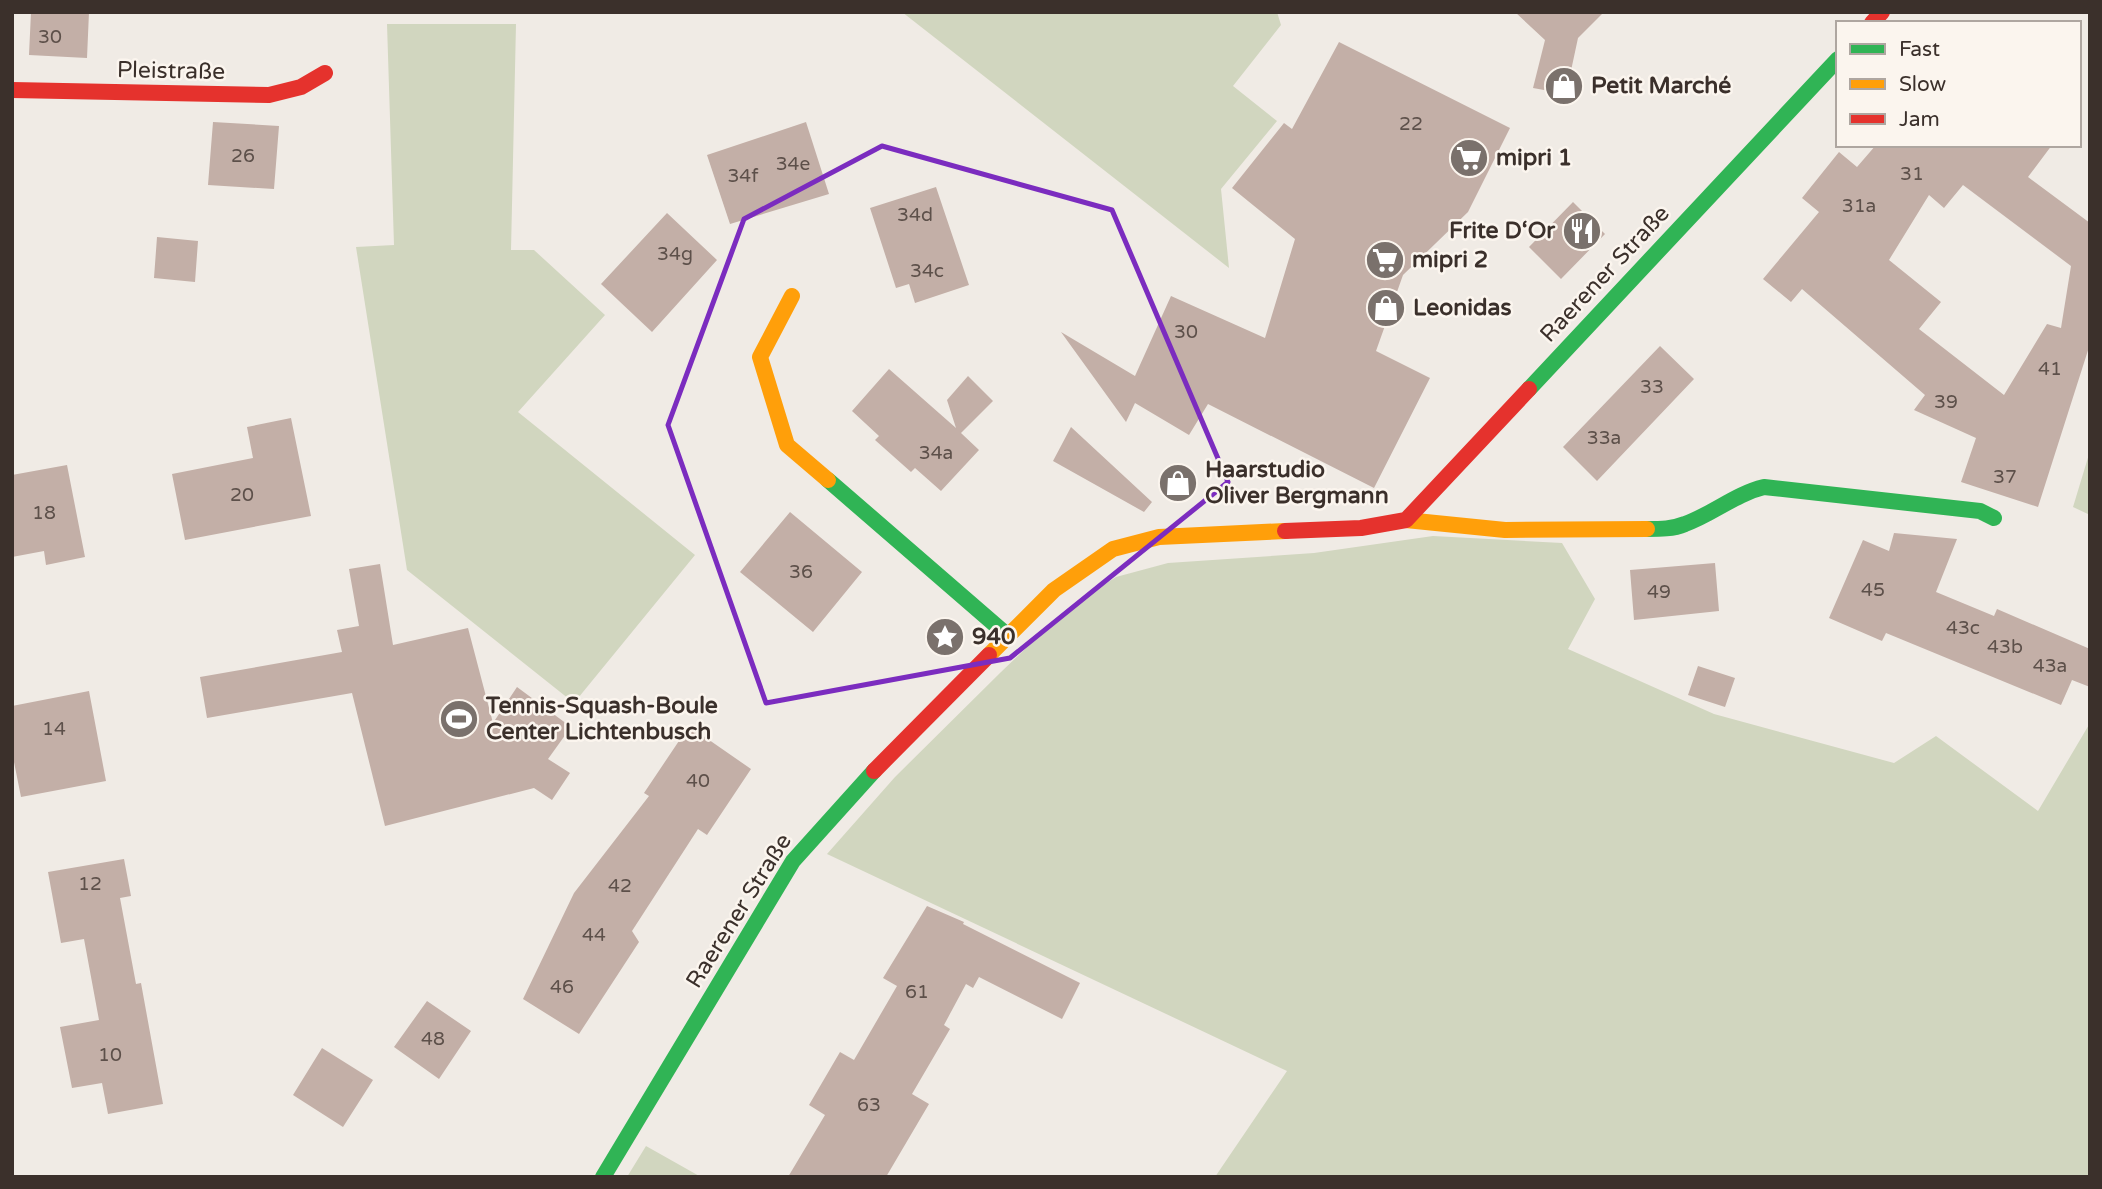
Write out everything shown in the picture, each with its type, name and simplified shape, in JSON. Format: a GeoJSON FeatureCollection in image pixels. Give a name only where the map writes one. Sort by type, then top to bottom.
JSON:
{"type":"FeatureCollection","features":[{"type":"Feature","properties":{"kind":"street","name":"Raerener Straße"},"geometry":{"type":"LineString","coordinates":[[1406,520],[1836,61]]}},
{"type":"Feature","properties":{"kind":"street","name":"Pleistraße"},"geometry":{"type":"LineString","coordinates":[[12,90],[269,95],[301,87],[325,73]]}},
{"type":"Feature","properties":{"kind":"street"},"geometry":{"type":"LineString","coordinates":[[792,296],[760,358],[787,445],[1006,635]]}},
{"type":"Feature","properties":{"kind":"street","name":"Raerener Straße"},"geometry":{"type":"LineString","coordinates":[[603,1177],[793,861],[854,791],[1006,635],[1054,590],[1113,549],[1159,537],[1361,528],[1406,520],[1568,532],[1672,528],[1688,525],[1748,489],[1764,487],[1980,511],[1994,518]]}},
{"type":"Feature","properties":{"kind":"highlighted area"},"geometry":{"type":"Polygon","coordinates":[[[882,146],[1112,210],[1228,482],[1010,658],[766,703],[668,425],[744,219],[882,146]]]}},
{"type":"Feature","properties":{"kind":"green space"},"geometry":{"type":"Polygon","coordinates":[[[902,12],[1277,12],[1281,25],[1233,86],[1277,121],[1221,189],[1229,268],[902,12]]]}},
{"type":"Feature","properties":{"kind":"green space"},"geometry":{"type":"Polygon","coordinates":[[[387,24],[516,24],[511,250],[534,250],[605,315],[518,412],[695,555],[574,703],[407,570],[356,247],[394,245],[387,24]]]}},
{"type":"Feature","properties":{"kind":"green space"},"geometry":{"type":"Polygon","coordinates":[[[2090,451],[2090,515],[2073,507],[2090,451]]]}},
{"type":"Feature","properties":{"kind":"green space"},"geometry":{"type":"Polygon","coordinates":[[[1433,536],[1562,543],[1595,599],[1568,649],[1714,714],[1894,763],[1936,736],[2038,811],[2090,723],[2090,1177],[1215,1177],[1287,1071],[827,854],[895,777],[1001,672],[1068,608],[1116,577],[1168,563],[1314,553],[1433,536]]]}},
{"type":"Feature","properties":{"kind":"green space"},"geometry":{"type":"Polygon","coordinates":[[[646,1146],[701,1177],[627,1177],[646,1146]]]}},
{"type":"Feature","properties":{"kind":"building"},"geometry":{"type":"Polygon","coordinates":[[[31,12],[89,12],[87,58],[29,55],[31,12]]]}},
{"type":"Feature","properties":{"kind":"building"},"geometry":{"type":"Polygon","coordinates":[[[1515,12],[1604,12],[1578,38],[1566,94],[1533,88],[1545,40],[1515,12]]]}},
{"type":"Feature","properties":{"kind":"building"},"geometry":{"type":"Polygon","coordinates":[[[1339,42],[1510,128],[1468,212],[1403,275],[1376,351],[1430,378],[1374,488],[1208,404],[1189,435],[1135,403],[1126,422],[1061,332],[1135,376],[1171,296],[1265,338],[1295,239],[1232,188],[1284,123],[1292,129],[1339,42]]]}},
{"type":"Feature","properties":{"kind":"building"},"geometry":{"type":"Polygon","coordinates":[[[213,122],[279,126],[274,189],[208,185],[213,122]]]}},
{"type":"Feature","properties":{"kind":"building"},"geometry":{"type":"Polygon","coordinates":[[[806,122],[829,194],[730,224],[707,155],[806,122]]]}},
{"type":"Feature","properties":{"kind":"building"},"geometry":{"type":"Polygon","coordinates":[[[1874,147],[2050,147],[2028,177],[2090,223],[2090,344],[2038,507],[1961,482],[1976,438],[1914,410],[1925,395],[1802,289],[1791,302],[1763,279],[1819,212],[1802,198],[1839,152],[1857,167],[1874,147]],[[1963,185],[1944,208],[1929,195],[1889,260],[1941,302],[1919,329],[2004,395],[2047,324],[2061,328],[2071,266],[1963,185]]]}},
{"type":"Feature","properties":{"kind":"building"},"geometry":{"type":"Polygon","coordinates":[[[936,187],[969,285],[915,303],[909,284],[896,288],[870,208],[936,187]]]}},
{"type":"Feature","properties":{"kind":"building"},"geometry":{"type":"Polygon","coordinates":[[[1573,202],[1605,234],[1561,279],[1529,247],[1573,202]]]}},
{"type":"Feature","properties":{"kind":"building"},"geometry":{"type":"Polygon","coordinates":[[[667,213],[717,260],[652,332],[601,284],[667,213]]]}},
{"type":"Feature","properties":{"kind":"building"},"geometry":{"type":"Polygon","coordinates":[[[157,237],[198,241],[195,282],[154,278],[157,237]]]}},
{"type":"Feature","properties":{"kind":"building"},"geometry":{"type":"Polygon","coordinates":[[[1660,346],[1694,379],[1597,481],[1563,447],[1660,346]]]}},
{"type":"Feature","properties":{"kind":"building"},"geometry":{"type":"Polygon","coordinates":[[[889,369],[956,428],[947,400],[968,376],[993,401],[961,433],[979,450],[941,491],[915,468],[911,472],[875,440],[879,436],[852,411],[889,369]]]}},
{"type":"Feature","properties":{"kind":"building"},"geometry":{"type":"Polygon","coordinates":[[[291,418],[311,516],[185,540],[172,474],[253,458],[247,427],[291,418]]]}},
{"type":"Feature","properties":{"kind":"building"},"geometry":{"type":"Polygon","coordinates":[[[1071,427],[1152,502],[1144,512],[1053,461],[1071,427]]]}},
{"type":"Feature","properties":{"kind":"building"},"geometry":{"type":"Polygon","coordinates":[[[67,465],[85,557],[46,565],[44,551],[12,557],[12,475],[67,465]]]}},
{"type":"Feature","properties":{"kind":"building"},"geometry":{"type":"Polygon","coordinates":[[[790,512],[862,572],[813,632],[740,572],[790,512]]]}},
{"type":"Feature","properties":{"kind":"building"},"geometry":{"type":"Polygon","coordinates":[[[1894,533],[1957,539],[1936,592],[1994,616],[1997,609],[2090,649],[2090,687],[2072,680],[2061,705],[1886,633],[1882,641],[1829,618],[1863,540],[1889,551],[1894,533]]]}},
{"type":"Feature","properties":{"kind":"building"},"geometry":{"type":"Polygon","coordinates":[[[1715,563],[1719,611],[1634,620],[1630,570],[1715,563]]]}},
{"type":"Feature","properties":{"kind":"building","name":"Tennis-Squash-Boule Center Lichtenbusch"},"geometry":{"type":"Polygon","coordinates":[[[380,564],[393,645],[468,628],[493,723],[517,687],[571,727],[548,759],[570,773],[552,800],[534,788],[385,826],[352,693],[207,718],[200,677],[342,652],[337,630],[359,626],[349,569],[380,564]]]}},
{"type":"Feature","properties":{"kind":"building"},"geometry":{"type":"Polygon","coordinates":[[[1698,666],[1735,678],[1725,707],[1688,695],[1698,666]]]}},
{"type":"Feature","properties":{"kind":"building"},"geometry":{"type":"Polygon","coordinates":[[[89,691],[106,781],[21,797],[12,752],[12,706],[89,691]]]}},
{"type":"Feature","properties":{"kind":"building"},"geometry":{"type":"Polygon","coordinates":[[[689,726],[751,769],[707,835],[698,829],[632,931],[639,942],[579,1034],[523,999],[574,893],[649,796],[644,793],[689,726]]]}},
{"type":"Feature","properties":{"kind":"building"},"geometry":{"type":"Polygon","coordinates":[[[124,859],[131,896],[120,898],[136,984],[141,983],[163,1104],[108,1114],[102,1083],[72,1088],[60,1027],[99,1020],[84,939],[61,943],[48,872],[124,859]]]}},
{"type":"Feature","properties":{"kind":"building"},"geometry":{"type":"Polygon","coordinates":[[[927,906],[964,922],[963,924],[1080,983],[1062,1019],[979,977],[973,988],[966,984],[944,1025],[950,1029],[912,1094],[929,1104],[886,1177],[788,1177],[825,1115],[809,1105],[840,1052],[854,1060],[897,986],[883,978],[927,906]]]}},
{"type":"Feature","properties":{"kind":"building"},"geometry":{"type":"Polygon","coordinates":[[[427,1001],[471,1031],[439,1079],[394,1047],[427,1001]]]}},
{"type":"Feature","properties":{"kind":"building"},"geometry":{"type":"Polygon","coordinates":[[[322,1048],[373,1080],[343,1127],[293,1095],[322,1048]]]}},
{"type":"Feature","properties":{"kind":"traffic: fast"},"geometry":{"type":"LineString","coordinates":[[1529,389],[1836,61]]}},
{"type":"Feature","properties":{"kind":"traffic: fast"},"geometry":{"type":"LineString","coordinates":[[828,480],[1007,635]]}},
{"type":"Feature","properties":{"kind":"traffic: fast"},"geometry":{"type":"LineString","coordinates":[[1647,529],[1680,526],[1743,494],[1764,487],[1980,511],[1994,518]]}},
{"type":"Feature","properties":{"kind":"traffic: fast"},"geometry":{"type":"LineString","coordinates":[[603,1177],[793,861],[874,771]]}},
{"type":"Feature","properties":{"kind":"traffic: slow"},"geometry":{"type":"LineString","coordinates":[[792,296],[760,357],[787,445],[828,480]]}},
{"type":"Feature","properties":{"kind":"traffic: slow"},"geometry":{"type":"LineString","coordinates":[[1406,520],[1505,530],[1647,529]]}},
{"type":"Feature","properties":{"kind":"traffic: slow"},"geometry":{"type":"LineString","coordinates":[[989,655],[1054,590],[1113,549],[1159,537],[1285,531]]}},
{"type":"Feature","properties":{"kind":"traffic: jam"},"geometry":{"type":"LineString","coordinates":[[1874,21],[1882,12]]}},
{"type":"Feature","properties":{"kind":"traffic: jam"},"geometry":{"type":"LineString","coordinates":[[12,90],[269,95],[301,87],[325,73]]}},
{"type":"Feature","properties":{"kind":"traffic: jam"},"geometry":{"type":"LineString","coordinates":[[1285,531],[1361,528],[1406,520],[1529,389]]}},
{"type":"Feature","properties":{"kind":"traffic: jam"},"geometry":{"type":"LineString","coordinates":[[874,771],[989,655]]}},
{"type":"Feature","properties":{"kind":"place","name":"Petit Marché"},"geometry":{"type":"Point","coordinates":[1564,86]}},
{"type":"Feature","properties":{"kind":"place","name":"mipri 1"},"geometry":{"type":"Point","coordinates":[1469,158]}},
{"type":"Feature","properties":{"kind":"place","name":"Frite D‘Or"},"geometry":{"type":"Point","coordinates":[1582,231]}},
{"type":"Feature","properties":{"kind":"place","name":"mipri 2"},"geometry":{"type":"Point","coordinates":[1385,260]}},
{"type":"Feature","properties":{"kind":"place","name":"Leonidas"},"geometry":{"type":"Point","coordinates":[1386,308]}},
{"type":"Feature","properties":{"kind":"place","name":"Haarstudio Oliver Bergmann"},"geometry":{"type":"Point","coordinates":[1178,483]}},
{"type":"Feature","properties":{"kind":"place","name":"940"},"geometry":{"type":"Point","coordinates":[945,637]}},
{"type":"Feature","properties":{"kind":"place","name":"Tennis-Squash-Boule Center Lichtenbusch"},"geometry":{"type":"Point","coordinates":[459,719]}}]}
